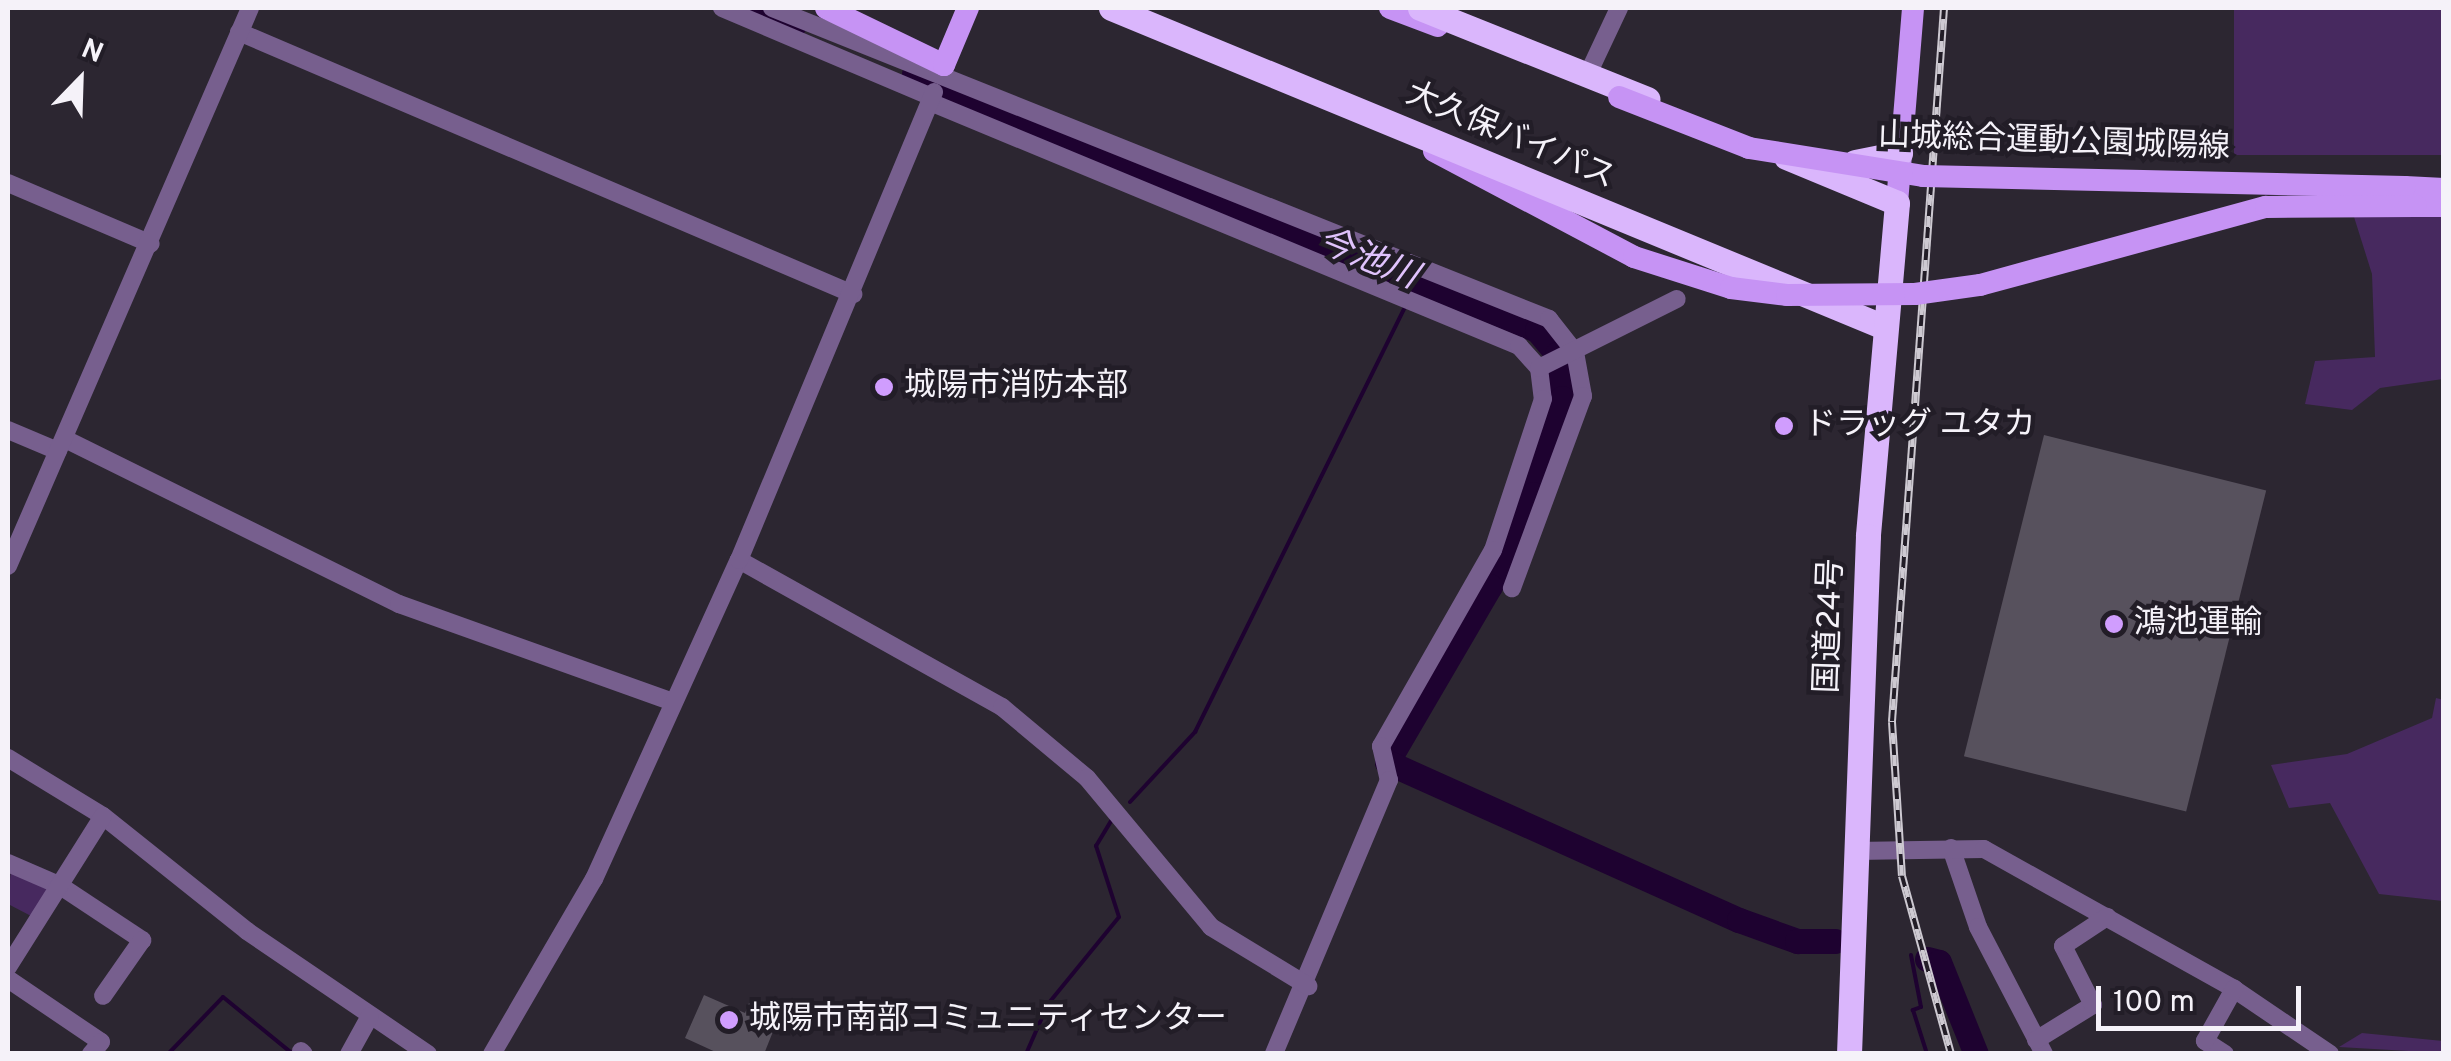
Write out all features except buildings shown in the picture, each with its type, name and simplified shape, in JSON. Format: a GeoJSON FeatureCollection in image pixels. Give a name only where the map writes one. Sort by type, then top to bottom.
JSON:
{"type":"FeatureCollection","features":[{"type":"Feature","properties":{"kind":"highway","name":"大久保バイパス"},"geometry":{"type":"LineString","coordinates":[[1111,8],[1884,328]]}},
{"type":"Feature","properties":{"kind":"highway"},"geometry":{"type":"LineString","coordinates":[[1420,8],[1897,203]]}},
{"type":"Feature","properties":{"kind":"highway"},"geometry":{"type":"LineString","coordinates":[[1752,143],[1857,162],[1900,153]]}},
{"type":"Feature","properties":{"kind":"highway","name":"国道24号"},"geometry":{"type":"LineString","coordinates":[[1849,1054],[1855,851],[1884,328],[1897,203]]}},
{"type":"Feature","properties":{"kind":"main road"},"geometry":{"type":"LineString","coordinates":[[826,8],[936,88],[968,8]]}},
{"type":"Feature","properties":{"kind":"main road","name":"山城総合運動公園城陽線"},"geometry":{"type":"LineString","coordinates":[[1390,8],[1749,148],[1923,176],[2411,196],[2444,189]]}},
{"type":"Feature","properties":{"kind":"main road"},"geometry":{"type":"LineString","coordinates":[[1897,203],[1913,8]]}},
{"type":"Feature","properties":{"kind":"main road"},"geometry":{"type":"LineString","coordinates":[[1372,115],[1634,257],[1768,293],[1915,294],[1980,285],[2266,207],[2411,196],[2444,206]]}},
{"type":"Feature","properties":{"kind":"street"},"geometry":{"type":"LineString","coordinates":[[8,566],[151,244],[250,8]]}},
{"type":"Feature","properties":{"kind":"street"},"geometry":{"type":"LineString","coordinates":[[722,8],[1526,307],[1572,350],[1578,415],[1512,588]]}},
{"type":"Feature","properties":{"kind":"street"},"geometry":{"type":"LineString","coordinates":[[772,8],[936,88],[1518,346],[1539,368],[1543,399],[1494,550],[1381,746],[1385,769],[1305,985],[1274,1054]]}},
{"type":"Feature","properties":{"kind":"street"},"geometry":{"type":"LineString","coordinates":[[1588,74],[1619,8]]}},
{"type":"Feature","properties":{"kind":"street"},"geometry":{"type":"LineString","coordinates":[[239,32],[853,294]]}},
{"type":"Feature","properties":{"kind":"street"},"geometry":{"type":"LineString","coordinates":[[492,1054],[562,944],[739,560],[936,88]]}},
{"type":"Feature","properties":{"kind":"street"},"geometry":{"type":"LineString","coordinates":[[8,183],[151,244]]}},
{"type":"Feature","properties":{"kind":"street"},"geometry":{"type":"LineString","coordinates":[[1539,368],[1677,299]]}},
{"type":"Feature","properties":{"kind":"street"},"geometry":{"type":"LineString","coordinates":[[8,430],[62,445],[399,604],[673,702]]}},
{"type":"Feature","properties":{"kind":"street"},"geometry":{"type":"LineString","coordinates":[[739,560],[1002,707],[1087,778],[1198,916],[1305,985]]}},
{"type":"Feature","properties":{"kind":"street"},"geometry":{"type":"LineString","coordinates":[[8,758],[103,816],[370,1016],[428,1054]]}},
{"type":"Feature","properties":{"kind":"street"},"geometry":{"type":"LineString","coordinates":[[8,967],[103,816]]}},
{"type":"Feature","properties":{"kind":"street"},"geometry":{"type":"LineString","coordinates":[[1951,848],[1978,928],[2040,1046],[2093,1005],[2063,946],[2107,917]]}},
{"type":"Feature","properties":{"kind":"street"},"geometry":{"type":"LineString","coordinates":[[1855,851],[1984,849],[2234,989],[2317,1050]]}},
{"type":"Feature","properties":{"kind":"street"},"geometry":{"type":"LineString","coordinates":[[8,863],[59,884],[142,940],[103,996]]}},
{"type":"Feature","properties":{"kind":"street"},"geometry":{"type":"LineString","coordinates":[[8,979],[102,1042],[91,1054]]}},
{"type":"Feature","properties":{"kind":"street"},"geometry":{"type":"LineString","coordinates":[[2224,1054],[2205,1041],[2234,989]]}},
{"type":"Feature","properties":{"kind":"street"},"geometry":{"type":"LineString","coordinates":[[349,1054],[370,1016]]}},
{"type":"Feature","properties":{"kind":"shaded area"},"geometry":{"type":"Polygon","coordinates":[[[2234,8],[2443,8],[2443,155],[2234,155],[2234,8]]]}},
{"type":"Feature","properties":{"kind":"shaded area"},"geometry":{"type":"Polygon","coordinates":[[[2349,201],[2443,209],[2443,379],[2380,388],[2352,410],[2305,404],[2315,361],[2375,357],[2372,274],[2349,201]]]}},
{"type":"Feature","properties":{"kind":"shaded area"},"geometry":{"type":"Polygon","coordinates":[[[2436,698],[2444,700],[2443,901],[2379,894],[2330,803],[2289,808],[2271,765],[2347,754],[2432,718],[2436,698]]]}},
{"type":"Feature","properties":{"kind":"shaded area"},"geometry":{"type":"Polygon","coordinates":[[[11,868],[52,887],[33,917],[8,904],[11,868]]]}},
{"type":"Feature","properties":{"kind":"shaded area"},"geometry":{"type":"Polygon","coordinates":[[[2362,1033],[2443,1041],[2443,1053],[2339,1047],[2362,1033]]]}},
{"type":"Feature","properties":{"kind":"waterway","name":"今池川"},"geometry":{"type":"LineString","coordinates":[[752,8],[794,25]]}},
{"type":"Feature","properties":{"kind":"waterway","name":"今池川"},"geometry":{"type":"LineString","coordinates":[[914,74],[1537,330],[1557,354],[1562,398],[1533,494],[1490,586],[1387,762],[1739,920],[1797,941],[1835,941]]}},
{"type":"Feature","properties":{"kind":"waterway"},"geometry":{"type":"LineString","coordinates":[[1409,294],[1414,279]]}},
{"type":"Feature","properties":{"kind":"waterway"},"geometry":{"type":"LineString","coordinates":[[1130,802],[1195,732],[1405,308]]}},
{"type":"Feature","properties":{"kind":"waterway"},"geometry":{"type":"LineString","coordinates":[[1026,1054],[1048,1004],[1119,917],[1096,846],[1111,821]]}},
{"type":"Feature","properties":{"kind":"waterway"},"geometry":{"type":"LineString","coordinates":[[1911,955],[1921,1007],[1913,1010],[1927,1054]]}},
{"type":"Feature","properties":{"kind":"waterway"},"geometry":{"type":"LineString","coordinates":[[1927,959],[1939,962],[1976,1054]]}},
{"type":"Feature","properties":{"kind":"waterway"},"geometry":{"type":"LineString","coordinates":[[168,1054],[223,997],[293,1054]]}},
{"type":"Feature","properties":{"kind":"railway"},"geometry":{"type":"LineString","coordinates":[[1944,8],[1892,722],[1902,876],[1951,1054]]}},
{"type":"Feature","properties":{"kind":"place","name":"城陽市消防本部"},"geometry":{"type":"Point","coordinates":[884,387]}},
{"type":"Feature","properties":{"kind":"place","name":"ドラッグ ユタカ"},"geometry":{"type":"Point","coordinates":[1784,426]}},
{"type":"Feature","properties":{"kind":"place","name":"鴻池運輸"},"geometry":{"type":"Point","coordinates":[2114,624]}},
{"type":"Feature","properties":{"kind":"place","name":"城陽市南部コミュニティセンター"},"geometry":{"type":"Point","coordinates":[729,1020]}}]}
